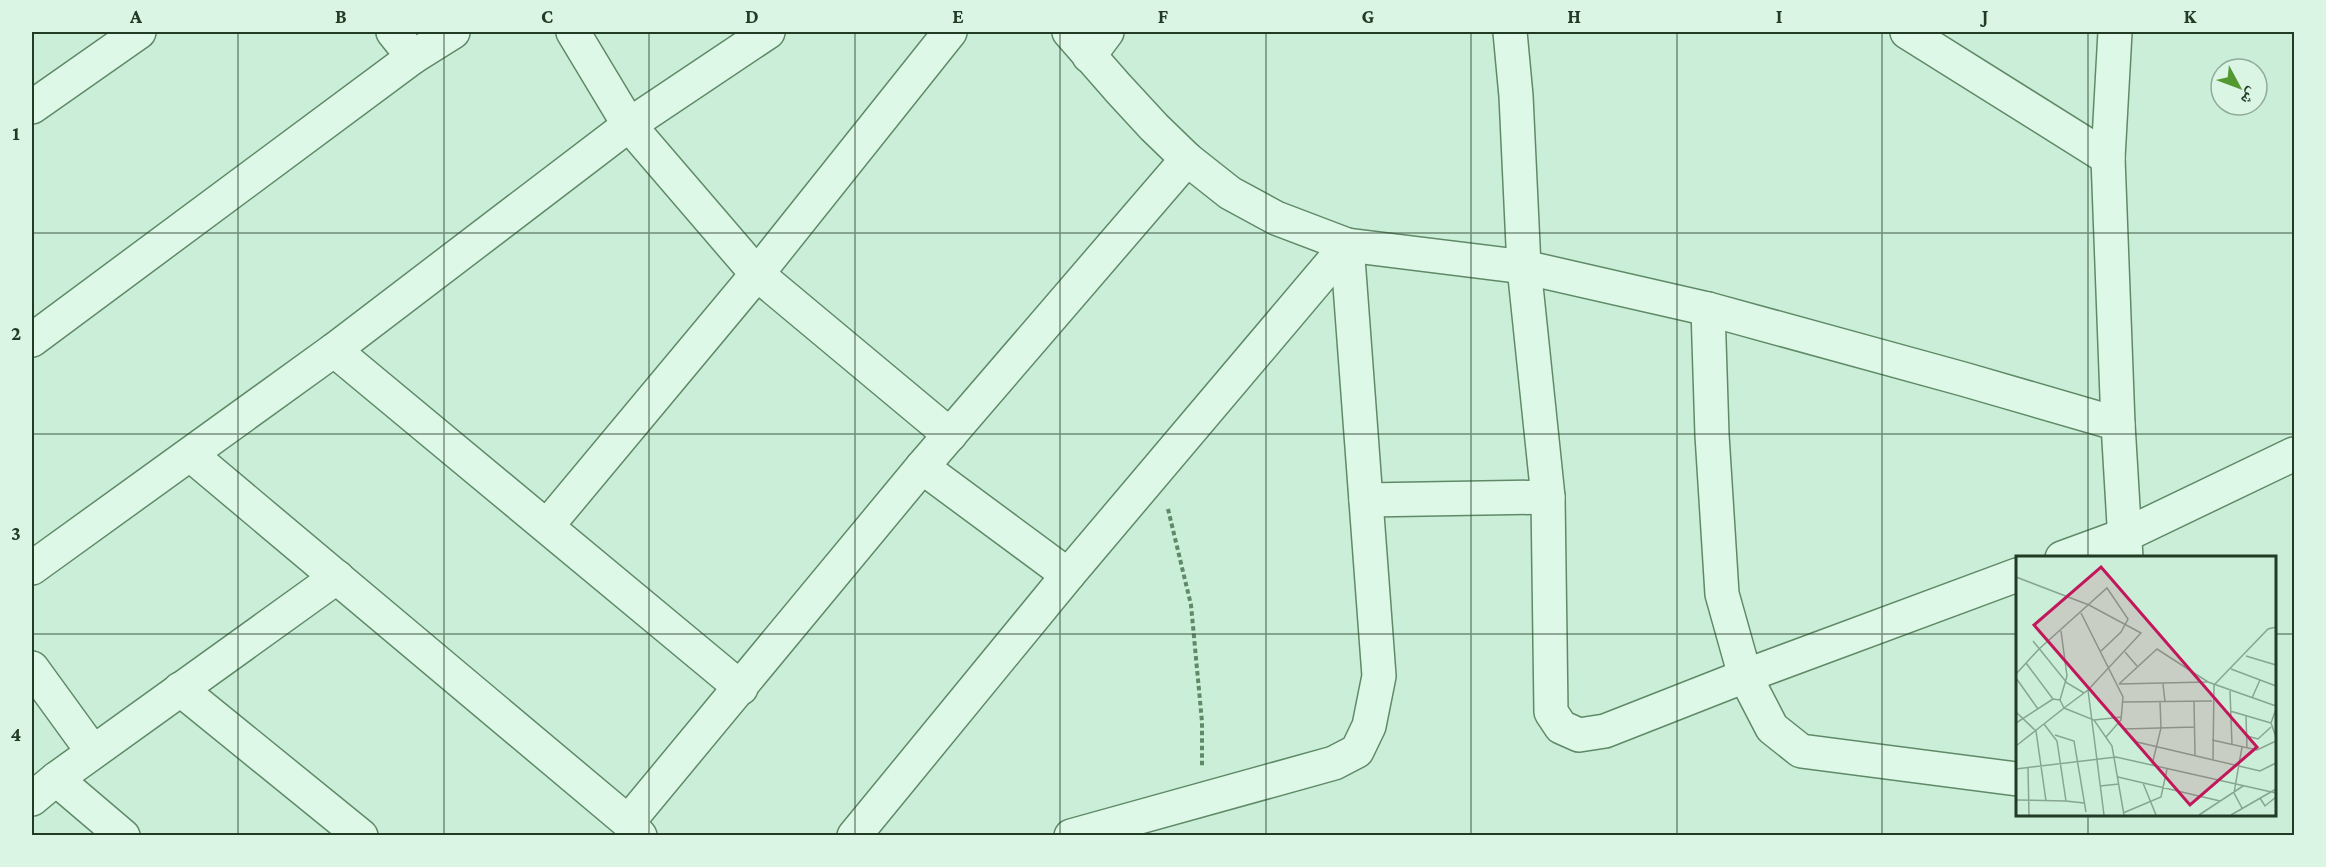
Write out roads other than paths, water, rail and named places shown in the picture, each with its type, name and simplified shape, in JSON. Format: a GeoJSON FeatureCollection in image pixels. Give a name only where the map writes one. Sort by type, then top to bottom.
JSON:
{"type":"FeatureCollection","features":[{"type":"Feature","properties":{"kind":"street"},"geometry":{"type":"LineString","coordinates":[[32,107],[139,32]]}},
{"type":"Feature","properties":{"kind":"street"},"geometry":{"type":"LineString","coordinates":[[393,32],[413,57]]}},
{"type":"Feature","properties":{"kind":"street"},"geometry":{"type":"LineString","coordinates":[[32,340],[413,57],[453,32]]}},
{"type":"Feature","properties":{"kind":"street"},"geometry":{"type":"LineString","coordinates":[[573,32],[629,125],[757,274],[950,435]]}},
{"type":"Feature","properties":{"kind":"street"},"geometry":{"type":"LineString","coordinates":[[32,568],[334,350],[629,125],[768,32]]}},
{"type":"Feature","properties":{"kind":"street"},"geometry":{"type":"LineString","coordinates":[[547,526],[757,274],[950,32]]}},
{"type":"Feature","properties":{"kind":"street"},"geometry":{"type":"LineString","coordinates":[[1069,32],[1098,44],[1118,88],[1187,159],[1230,193],[1275,218],[1347,245],[1524,267],[1708,309],[2118,424]]}},
{"type":"Feature","properties":{"kind":"street"},"geometry":{"type":"LineString","coordinates":[[1510,32],[1516,96],[1524,267],[1548,497],[1551,712],[1561,727],[1579,735],[1605,731],[1745,676],[2016,575]]}},
{"type":"Feature","properties":{"kind":"street"},"geometry":{"type":"LineString","coordinates":[[1907,32],[2108,158]]}},
{"type":"Feature","properties":{"kind":"street"},"geometry":{"type":"LineString","coordinates":[[2115,32],[2108,158],[2125,546]]}},
{"type":"Feature","properties":{"kind":"street"},"geometry":{"type":"LineString","coordinates":[[191,455],[634,829],[741,688],[922,467],[1187,159]]}},
{"type":"Feature","properties":{"kind":"street"},"geometry":{"type":"LineString","coordinates":[[854,836],[1068,575],[1347,245]]}},
{"type":"Feature","properties":{"kind":"street"},"geometry":{"type":"LineString","coordinates":[[1071,836],[1334,763],[1357,751],[1369,726],[1379,676],[1347,245]]}},
{"type":"Feature","properties":{"kind":"street"},"geometry":{"type":"LineString","coordinates":[[1708,309],[1712,435],[1722,594],[1745,676],[1772,728],[1802,752],[2016,779]]}},
{"type":"Feature","properties":{"kind":"street"},"geometry":{"type":"LineString","coordinates":[[334,350],[741,688]]}},
{"type":"Feature","properties":{"kind":"street"},"geometry":{"type":"LineString","coordinates":[[2072,556],[2125,546],[2295,454]]}},
{"type":"Feature","properties":{"kind":"street"},"geometry":{"type":"LineString","coordinates":[[922,467],[1068,575]]}},
{"type":"Feature","properties":{"kind":"street"},"geometry":{"type":"LineString","coordinates":[[1366,500],[1548,497]]}},
{"type":"Feature","properties":{"kind":"street"},"geometry":{"type":"LineString","coordinates":[[123,836],[44,789],[337,577]]}},
{"type":"Feature","properties":{"kind":"street"},"geometry":{"type":"LineString","coordinates":[[32,668],[93,752]]}},
{"type":"Feature","properties":{"kind":"street"},"geometry":{"type":"LineString","coordinates":[[180,689],[361,836]]}}]}
